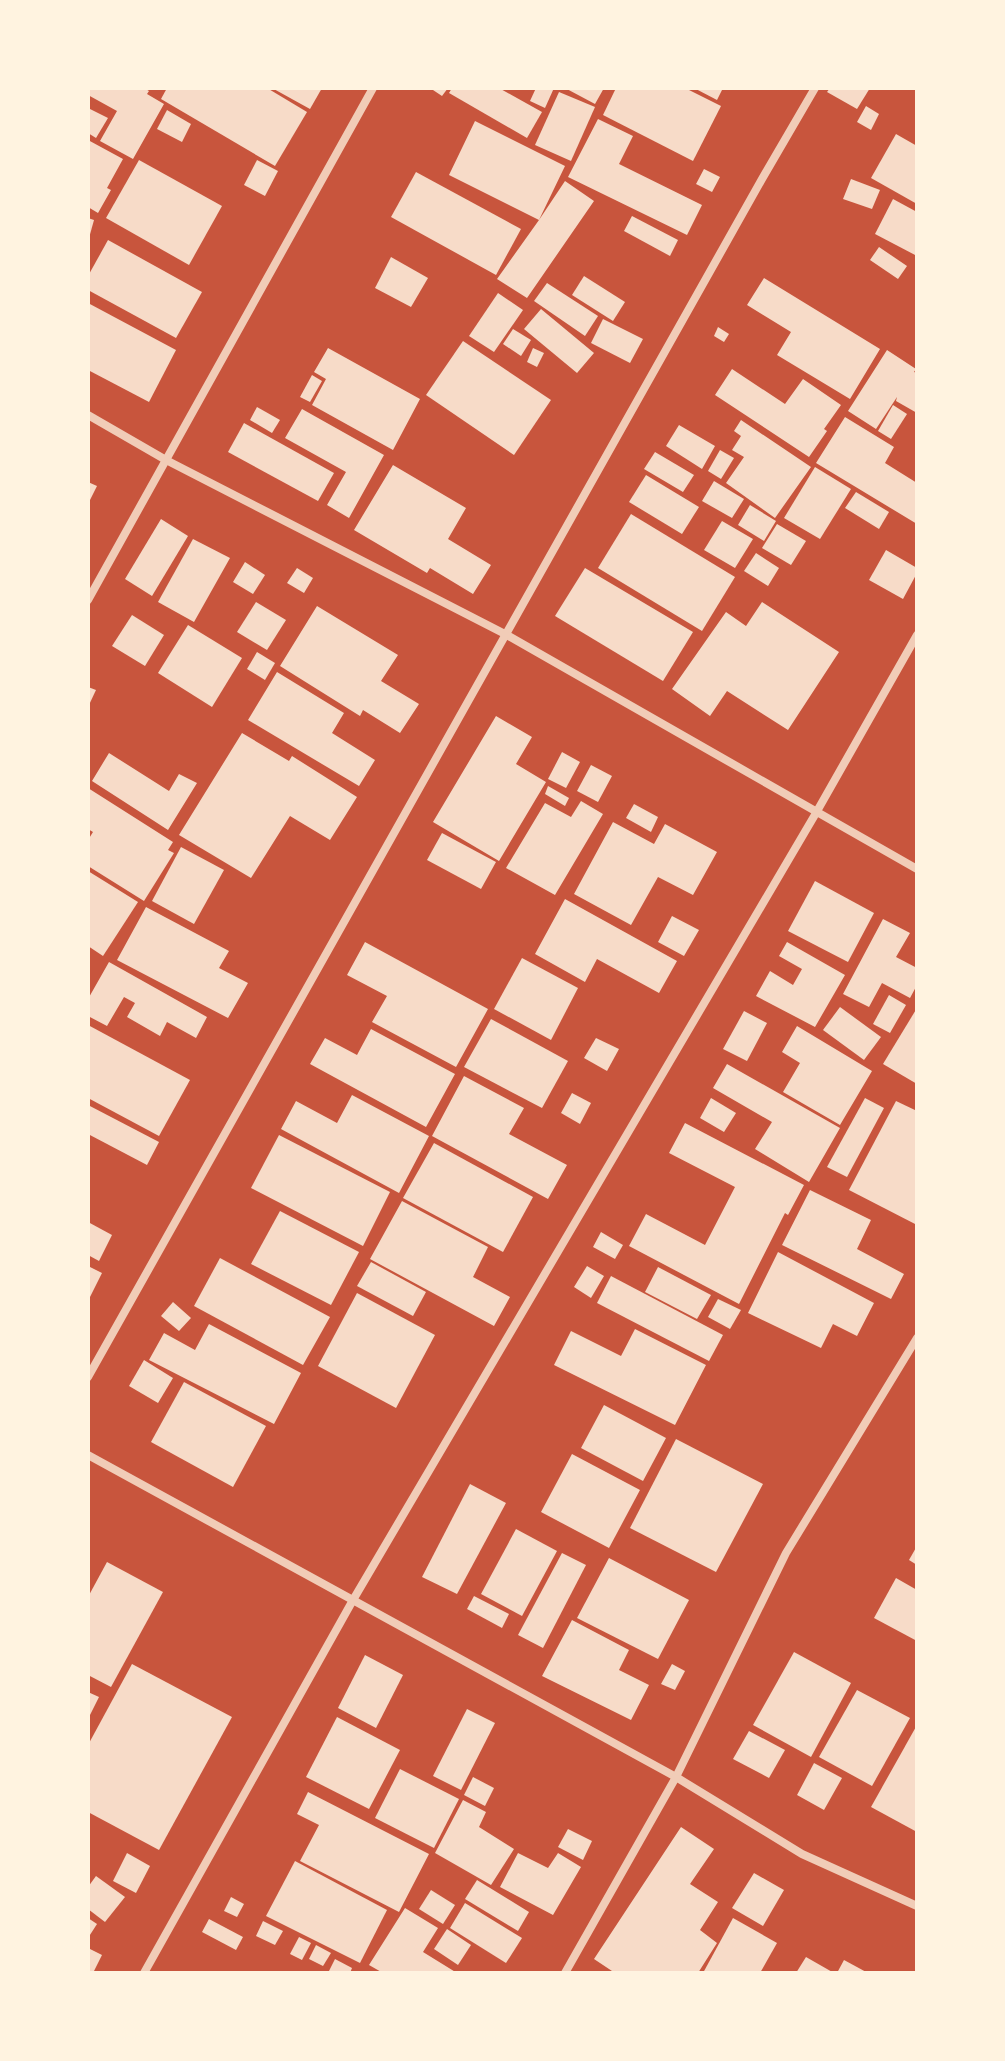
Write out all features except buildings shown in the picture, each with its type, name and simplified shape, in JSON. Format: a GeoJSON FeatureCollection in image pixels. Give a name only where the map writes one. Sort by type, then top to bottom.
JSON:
{"type":"FeatureCollection","features":[{"type":"Feature","properties":{"kind":"street"},"geometry":{"type":"LineString","coordinates":[[88,600],[373,88]]}},
{"type":"Feature","properties":{"kind":"street"},"geometry":{"type":"LineString","coordinates":[[88,1377],[815,88]]}},
{"type":"Feature","properties":{"kind":"street"},"geometry":{"type":"LineString","coordinates":[[88,415],[166,460],[505,634],[917,869]]}},
{"type":"Feature","properties":{"kind":"street"},"geometry":{"type":"LineString","coordinates":[[144,1973],[353,1600],[816,813],[917,635]]}},
{"type":"Feature","properties":{"kind":"street"},"geometry":{"type":"LineString","coordinates":[[565,1973],[676,1777],[786,1553],[917,1338]]}},
{"type":"Feature","properties":{"kind":"street"},"geometry":{"type":"LineString","coordinates":[[88,1455],[676,1777],[802,1854],[917,1906]]}}]}
